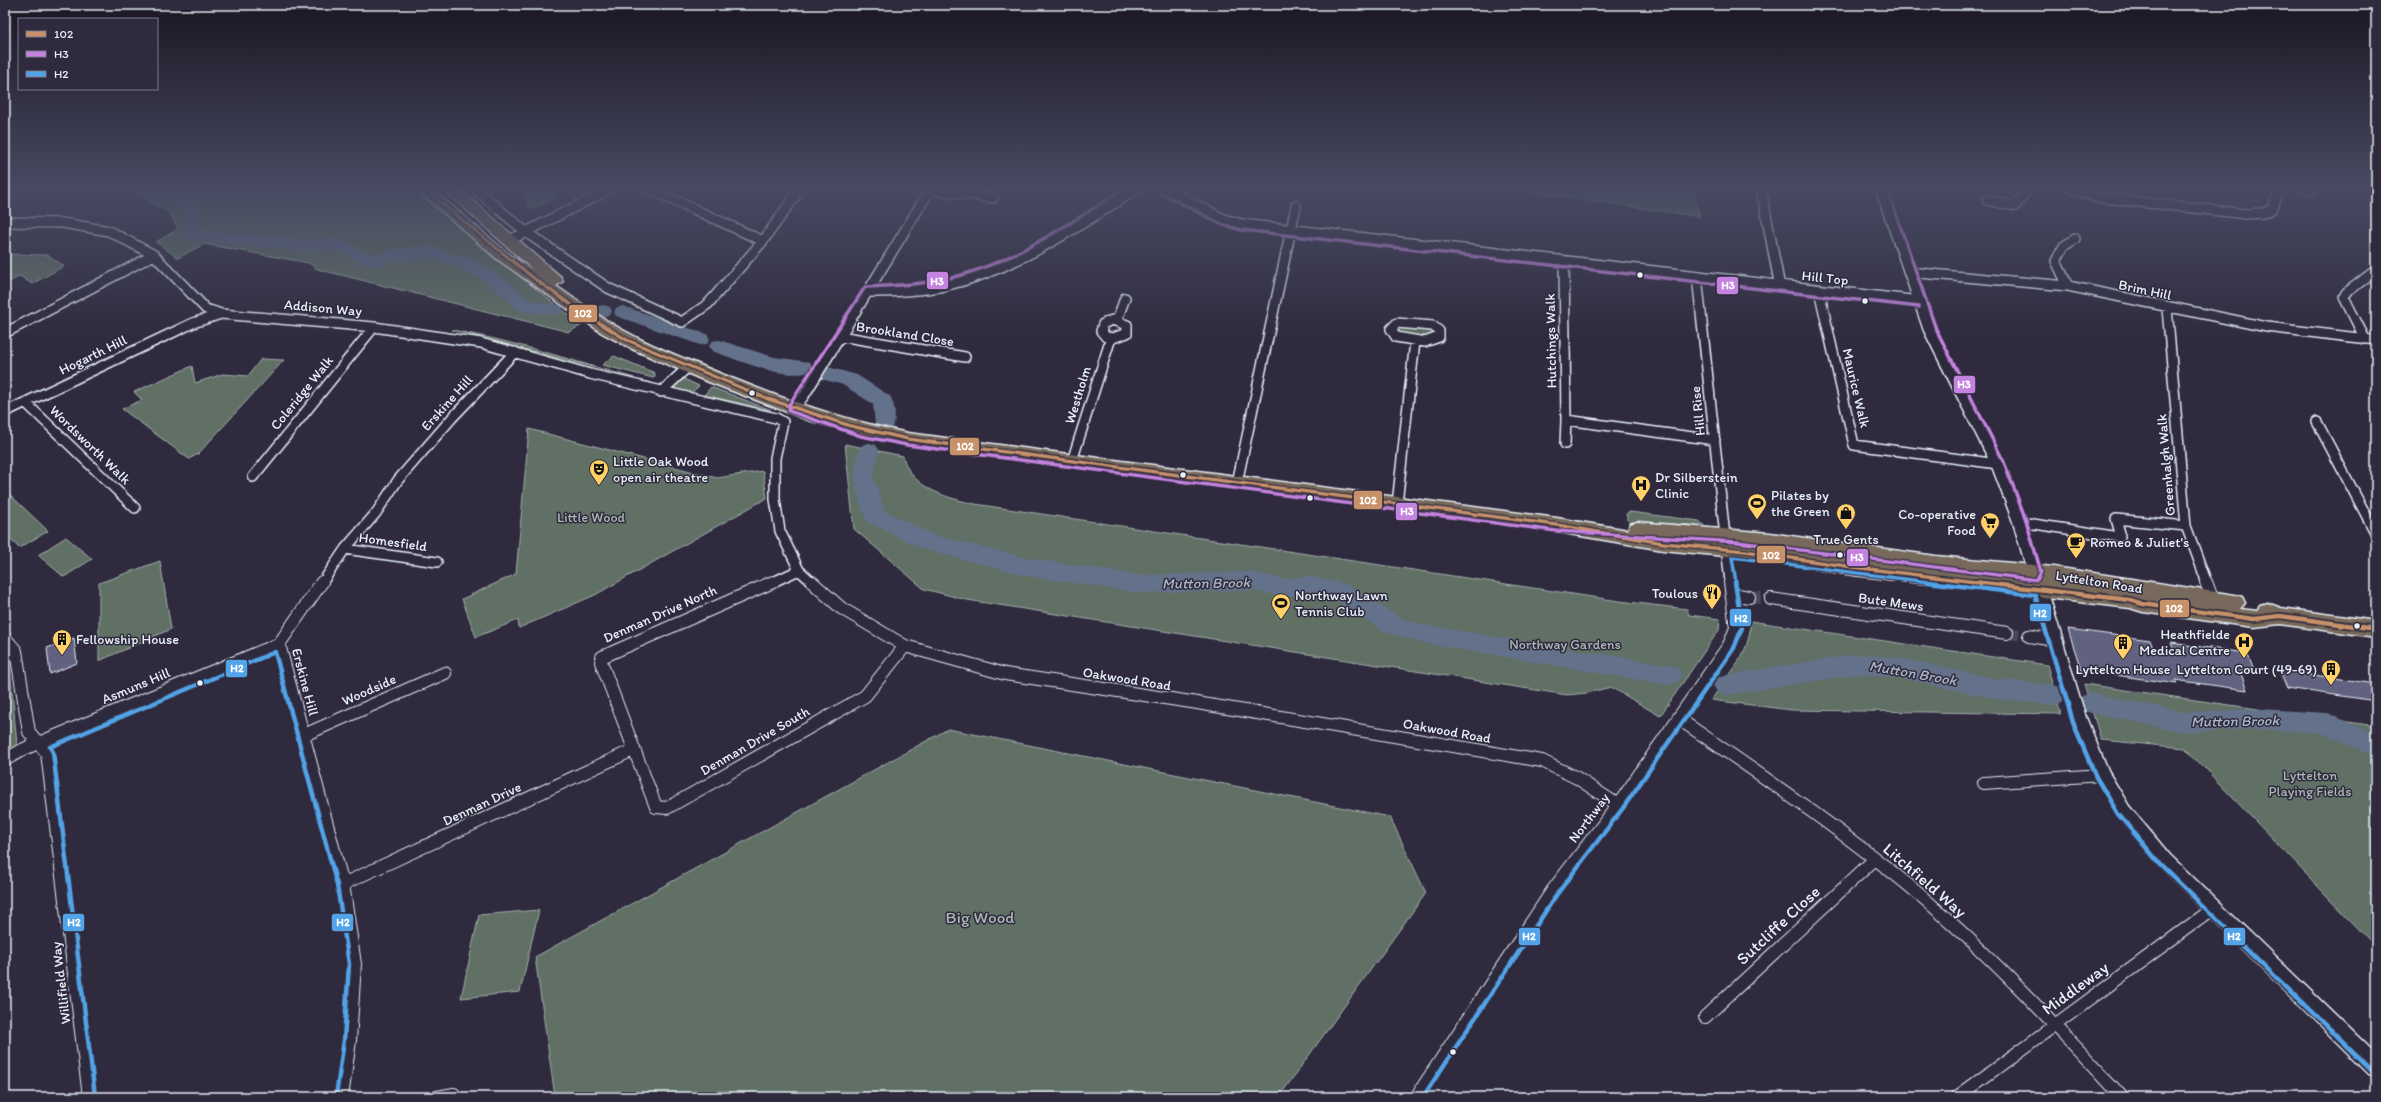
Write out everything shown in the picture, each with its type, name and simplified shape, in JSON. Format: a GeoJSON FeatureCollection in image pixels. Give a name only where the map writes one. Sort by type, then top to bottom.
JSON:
{"type":"FeatureCollection","features":[{"type":"Feature","properties":{"kind":"highway"},"geometry":{"type":"LineString","coordinates":[[482,239],[493,249],[608,329]]}},
{"type":"Feature","properties":{"kind":"highway"},"geometry":{"type":"LineString","coordinates":[[493,249],[510,240],[608,329]]}},
{"type":"Feature","properties":{"kind":"highway","name":"Lyttelton Road"},"geometry":{"type":"LineString","coordinates":[[608,329],[688,367],[794,408],[863,430],[903,438],[1557,525],[1623,538],[1724,543],[2037,582],[2216,607],[2254,619],[2280,616],[2376,629]]}},
{"type":"Feature","properties":{"kind":"street","name":"Addison Way"},"geometry":{"type":"LineString","coordinates":[[125,239],[154,255],[206,309],[221,314],[374,327],[443,336],[515,352],[590,374],[661,392],[761,414],[783,422]]}},
{"type":"Feature","properties":{"kind":"street"},"geometry":{"type":"LineString","coordinates":[[536,239],[608,288],[682,322],[708,304],[765,239]]}},
{"type":"Feature","properties":{"kind":"street"},"geometry":{"type":"LineString","coordinates":[[758,239],[763,242]]}},
{"type":"Feature","properties":{"kind":"street"},"geometry":{"type":"LineString","coordinates":[[794,408],[804,396],[900,239]]}},
{"type":"Feature","properties":{"kind":"street"},"geometry":{"type":"LineString","coordinates":[[868,292],[897,294],[926,291],[990,273],[1025,257],[1056,239]]}},
{"type":"Feature","properties":{"kind":"street"},"geometry":{"type":"LineString","coordinates":[[1237,483],[1288,239]]}},
{"type":"Feature","properties":{"kind":"street","name":"Hill Top"},"geometry":{"type":"LineString","coordinates":[[1364,239],[1697,276],[1780,287],[1920,301]]}},
{"type":"Feature","properties":{"kind":"street"},"geometry":{"type":"LineString","coordinates":[[1771,239],[1780,287]]}},
{"type":"Feature","properties":{"kind":"street"},"geometry":{"type":"LineString","coordinates":[[1897,239],[1930,331],[1998,464],[2020,522],[2077,715],[2102,775],[2123,811],[2145,839],[2376,1066]]}},
{"type":"Feature","properties":{"kind":"street"},"geometry":{"type":"LineString","coordinates":[[2068,286],[2056,260],[2064,246],[2074,239]]}},
{"type":"Feature","properties":{"kind":"street"},"geometry":{"type":"LineString","coordinates":[[5,333],[154,255]]}},
{"type":"Feature","properties":{"kind":"street","name":"Hutchings Walk"},"geometry":{"type":"LineString","coordinates":[[1564,262],[1565,444]]}},
{"type":"Feature","properties":{"kind":"street"},"geometry":{"type":"LineString","coordinates":[[2365,339],[2344,297],[2346,293],[2376,270]]}},
{"type":"Feature","properties":{"kind":"street","name":"Brim Hill"},"geometry":{"type":"LineString","coordinates":[[1908,272],[2068,286],[2167,308],[2267,327],[2376,340]]}},
{"type":"Feature","properties":{"kind":"street","name":"Hill Rise"},"geometry":{"type":"LineString","coordinates":[[1697,276],[1715,440],[1724,543]]}},
{"type":"Feature","properties":{"kind":"street","name":"Maurice Walk"},"geometry":{"type":"LineString","coordinates":[[1819,290],[1854,445],[1998,464]]}},
{"type":"Feature","properties":{"kind":"street"},"geometry":{"type":"LineString","coordinates":[[1117,320],[1125,298]]}},
{"type":"Feature","properties":{"kind":"street","name":"Greenhalgh Walk"},"geometry":{"type":"LineString","coordinates":[[2167,308],[2186,526],[2216,607]]}},
{"type":"Feature","properties":{"kind":"street","name":"Hogarth Hill"},"geometry":{"type":"LineString","coordinates":[[192,323],[206,309]]}},
{"type":"Feature","properties":{"kind":"street","name":"Hogarth Hill"},"geometry":{"type":"LineString","coordinates":[[5,412],[192,323],[221,314]]}},
{"type":"Feature","properties":{"kind":"street"},"geometry":{"type":"LineString","coordinates":[[1117,320],[1127,325],[1127,333],[1117,338],[1111,338],[1103,334],[1101,328],[1107,322],[1117,320]]}},
{"type":"Feature","properties":{"kind":"street"},"geometry":{"type":"LineString","coordinates":[[1397,323],[1406,323],[1433,326],[1439,331],[1439,337],[1433,342],[1415,341],[1396,337],[1391,332],[1391,328],[1397,323]]}},
{"type":"Feature","properties":{"kind":"street","name":"Coleridge Walk"},"geometry":{"type":"LineString","coordinates":[[253,477],[374,327]]}},
{"type":"Feature","properties":{"kind":"street","name":"Brookland Close"},"geometry":{"type":"LineString","coordinates":[[840,336],[966,357]]}},
{"type":"Feature","properties":{"kind":"street","name":"Westholm"},"geometry":{"type":"LineString","coordinates":[[1072,461],[1111,338]]}},
{"type":"Feature","properties":{"kind":"street"},"geometry":{"type":"LineString","coordinates":[[1397,504],[1415,341]]}},
{"type":"Feature","properties":{"kind":"street","name":"Erskine Hill"},"geometry":{"type":"LineString","coordinates":[[342,1097],[350,1040],[355,964],[343,884],[279,644],[345,550],[376,513],[398,480],[452,418],[515,352]]}},
{"type":"Feature","properties":{"kind":"street"},"geometry":{"type":"LineString","coordinates":[[661,392],[688,367]]}},
{"type":"Feature","properties":{"kind":"street","name":"Wordsworth Walk"},"geometry":{"type":"LineString","coordinates":[[26,403],[135,508]]}},
{"type":"Feature","properties":{"kind":"street"},"geometry":{"type":"LineString","coordinates":[[1566,420],[1715,440]]}},
{"type":"Feature","properties":{"kind":"street","name":"Oakwood Road"},"geometry":{"type":"LineString","coordinates":[[783,422],[775,458],[775,499],[780,532],[798,570],[841,608],[904,646],[1005,674],[1191,702],[1542,761],[1577,778],[1618,805]]}},
{"type":"Feature","properties":{"kind":"street"},"geometry":{"type":"LineString","coordinates":[[2317,422],[2376,534]]}},
{"type":"Feature","properties":{"kind":"street"},"geometry":{"type":"LineString","coordinates":[[2020,522],[2120,535],[2116,519],[2186,526]]}},
{"type":"Feature","properties":{"kind":"street","name":"Northway"},"geometry":{"type":"LineString","coordinates":[[1416,1097],[1552,891],[1618,805],[1729,645],[1736,628],[1724,543]]}},
{"type":"Feature","properties":{"kind":"street","name":"Homesfield"},"geometry":{"type":"LineString","coordinates":[[345,550],[437,562]]}},
{"type":"Feature","properties":{"kind":"street","name":"Denman Drive North"},"geometry":{"type":"LineString","coordinates":[[633,750],[601,662],[602,657],[798,570]]}},
{"type":"Feature","properties":{"kind":"street"},"geometry":{"type":"LineString","coordinates":[[1732,594],[1749,597]]}},
{"type":"Feature","properties":{"kind":"street","name":"Bute Mews"},"geometry":{"type":"LineString","coordinates":[[1771,600],[2007,633]]}},
{"type":"Feature","properties":{"kind":"street"},"geometry":{"type":"LineString","coordinates":[[2029,636],[2054,640]]}},
{"type":"Feature","properties":{"kind":"street","name":"Willifield Way"},"geometry":{"type":"LineString","coordinates":[[5,638],[16,651],[29,732],[47,753],[89,1097]]}},
{"type":"Feature","properties":{"kind":"street","name":"Asmuns Hill"},"geometry":{"type":"LineString","coordinates":[[5,760],[24,749],[279,644]]}},
{"type":"Feature","properties":{"kind":"street","name":"Denman Drive South"},"geometry":{"type":"LineString","coordinates":[[633,750],[656,807],[660,809],[667,808],[865,696],[904,646]]}},
{"type":"Feature","properties":{"kind":"street","name":"Woodside"},"geometry":{"type":"LineString","coordinates":[[304,735],[445,673]]}},
{"type":"Feature","properties":{"kind":"street","name":"Litchfield Way"},"geometry":{"type":"LineString","coordinates":[[1679,719],[1773,783],[1875,859],[1988,957],[2055,1023],[2122,1097]]}},
{"type":"Feature","properties":{"kind":"street","name":"Denman Drive"},"geometry":{"type":"LineString","coordinates":[[343,884],[633,750]]}},
{"type":"Feature","properties":{"kind":"street"},"geometry":{"type":"LineString","coordinates":[[1984,783],[2102,775]]}},
{"type":"Feature","properties":{"kind":"street","name":"Sutcliffe Close"},"geometry":{"type":"LineString","coordinates":[[1704,1017],[1875,859]]}},
{"type":"Feature","properties":{"kind":"street","name":"Middleway"},"geometry":{"type":"LineString","coordinates":[[1957,1097],[2055,1023],[2214,908]]}},
{"type":"Feature","properties":{"kind":"street"},"geometry":{"type":"LineString","coordinates":[[436,1097],[454,1094]]}},
{"type":"Feature","properties":{"kind":"green space"},"geometry":{"type":"Polygon","coordinates":[[[160,239],[474,239],[582,325],[569,332],[317,269],[309,263],[204,244],[178,258],[156,242],[160,239]]]}},
{"type":"Feature","properties":{"kind":"green space"},"geometry":{"type":"Polygon","coordinates":[[[5,254],[48,255],[64,266],[32,284],[20,276],[5,284],[5,254]]]}},
{"type":"Feature","properties":{"kind":"green space"},"geometry":{"type":"Polygon","coordinates":[[[1396,326],[1431,328],[1437,334],[1424,340],[1424,336],[1398,335],[1394,328],[1396,326]]]}},
{"type":"Feature","properties":{"kind":"green space"},"geometry":{"type":"Polygon","coordinates":[[[452,330],[521,346],[634,378],[452,330]]]}},
{"type":"Feature","properties":{"kind":"green space"},"geometry":{"type":"Polygon","coordinates":[[[614,356],[655,373],[655,377],[653,378],[602,365],[614,356]]]}},
{"type":"Feature","properties":{"kind":"green space"},"geometry":{"type":"Polygon","coordinates":[[[261,359],[284,360],[198,454],[189,459],[122,409],[142,400],[134,392],[192,366],[195,383],[223,374],[248,376],[261,359]]]}},
{"type":"Feature","properties":{"kind":"green space"},"geometry":{"type":"Polygon","coordinates":[[[684,379],[699,386],[690,394],[672,388],[684,379]]]}},
{"type":"Feature","properties":{"kind":"green space"},"geometry":{"type":"Polygon","coordinates":[[[711,387],[771,410],[704,395],[711,387]]]}},
{"type":"Feature","properties":{"kind":"green space","name":"Little Wood"},"geometry":{"type":"Polygon","coordinates":[[[529,429],[717,478],[763,471],[767,498],[595,595],[519,628],[518,620],[476,637],[462,599],[516,574],[529,429]]]}},
{"type":"Feature","properties":{"kind":"green space","name":"Northway Gardens"},"geometry":{"type":"Polygon","coordinates":[[[845,444],[903,456],[907,467],[921,484],[942,495],[975,504],[1619,601],[1687,609],[1689,615],[1720,619],[1719,630],[1660,716],[1611,687],[1587,693],[1567,695],[967,600],[924,589],[854,529],[845,444]]]}},
{"type":"Feature","properties":{"kind":"green space"},"geometry":{"type":"Polygon","coordinates":[[[5,490],[48,531],[19,548],[5,534],[5,490]]]}},
{"type":"Feature","properties":{"kind":"green space"},"geometry":{"type":"Polygon","coordinates":[[[1630,512],[1699,521],[1704,525],[1629,523],[1626,514],[1630,512]]]}},
{"type":"Feature","properties":{"kind":"green space"},"geometry":{"type":"Polygon","coordinates":[[[66,537],[92,559],[64,577],[38,555],[66,537]]]}},
{"type":"Feature","properties":{"kind":"green space"},"geometry":{"type":"Polygon","coordinates":[[[160,561],[171,629],[99,661],[99,583],[160,561]]]}},
{"type":"Feature","properties":{"kind":"green space"},"geometry":{"type":"Polygon","coordinates":[[[1750,621],[2047,665],[2061,714],[1791,710],[1711,700],[1738,663],[1743,653],[1750,632],[1750,621]]]}},
{"type":"Feature","properties":{"kind":"green space"},"geometry":{"type":"Polygon","coordinates":[[[5,655],[10,668],[17,745],[5,754],[5,655]]]}},
{"type":"Feature","properties":{"kind":"green space","name":"Lyttelton Playing Fields"},"geometry":{"type":"Polygon","coordinates":[[[2084,684],[2376,726],[2376,947],[2185,748],[2101,740],[2084,684]]]}},
{"type":"Feature","properties":{"kind":"green space","name":"Big Wood"},"geometry":{"type":"Polygon","coordinates":[[[948,729],[1390,817],[1426,893],[1279,1097],[555,1097],[535,957],[948,729]]]}},
{"type":"Feature","properties":{"kind":"green space"},"geometry":{"type":"Polygon","coordinates":[[[539,910],[520,992],[461,998],[479,915],[539,910]]]}},
{"type":"Feature","properties":{"kind":"building"},"geometry":{"type":"Polygon","coordinates":[[[2068,629],[2150,640],[2153,648],[2174,651],[2171,643],[2247,653],[2255,673],[2240,671],[2247,690],[2175,680],[2177,684],[2081,670],[2068,629]]]}},
{"type":"Feature","properties":{"kind":"building","name":"Fellowship House"},"geometry":{"type":"Polygon","coordinates":[[[74,638],[77,663],[50,674],[47,648],[74,638]]]}},
{"type":"Feature","properties":{"kind":"building","name":"Lyttelton Court (49-69)"},"geometry":{"type":"Polygon","coordinates":[[[2279,670],[2376,684],[2376,701],[2287,688],[2279,670]]]}},
{"type":"Feature","properties":{"kind":"waterway","name":"Mutton Brook"},"geometry":{"type":"LineString","coordinates":[[246,239],[300,245],[339,245],[373,261],[397,254],[433,253],[467,264],[495,280],[527,307],[554,309]]}},
{"type":"Feature","properties":{"kind":"waterway","name":"Mutton Brook"},"geometry":{"type":"LineString","coordinates":[[623,312],[700,339]]}},
{"type":"Feature","properties":{"kind":"waterway","name":"Mutton Brook"},"geometry":{"type":"LineString","coordinates":[[719,346],[772,364],[803,367]]}},
{"type":"Feature","properties":{"kind":"waterway","name":"Mutton Brook"},"geometry":{"type":"LineString","coordinates":[[825,373],[850,380],[883,401],[885,424]]}},
{"type":"Feature","properties":{"kind":"waterway","name":"Mutton Brook"},"geometry":{"type":"LineString","coordinates":[[869,450],[863,476],[876,516],[931,543],[1028,567],[1140,584],[1224,583],[1252,581],[1282,588],[1309,585],[1338,590],[1391,624],[1418,633],[1670,675]]}},
{"type":"Feature","properties":{"kind":"waterway","name":"Mutton Brook"},"geometry":{"type":"LineString","coordinates":[[1725,685],[1859,664],[1905,669],[1997,689],[2053,695]]}},
{"type":"Feature","properties":{"kind":"waterway","name":"Mutton Brook"},"geometry":{"type":"LineString","coordinates":[[2091,703],[2184,722],[2261,719],[2328,723],[2376,747]]}},
{"type":"Feature","properties":{"kind":"tunnel"},"geometry":{"type":"LineString","coordinates":[[1749,597],[1771,599]]}},
{"type":"Feature","properties":{"kind":"tunnel"},"geometry":{"type":"LineString","coordinates":[[2007,633],[2029,636]]}},
{"type":"Feature","properties":{"kind":"transit line","name":"102"},"geometry":{"type":"LineString","coordinates":[[484,239],[559,297],[608,329],[637,344],[714,378],[796,409],[851,426],[908,439],[1557,525],[1663,543],[1745,551],[1853,567],[2130,600],[2143,604],[2254,619],[2280,616],[2376,629]]}},
{"type":"Feature","properties":{"kind":"transit line","name":"H3"},"geometry":{"type":"LineString","coordinates":[[1044,239],[976,270],[942,280],[906,285],[865,287],[799,392],[789,405],[789,411],[861,436],[907,445],[1556,531],[1738,542],[2037,580],[2041,572],[2026,520],[2004,462],[1936,329],[1905,239]]}},
{"type":"Feature","properties":{"kind":"transit line","name":"H3"},"geometry":{"type":"LineString","coordinates":[[1324,239],[1919,307]]}},
{"type":"Feature","properties":{"kind":"transit line","name":"H2"},"geometry":{"type":"LineString","coordinates":[[1423,1097],[1557,894],[1623,808],[1734,648],[1742,628],[1732,557],[2035,595],[2075,728],[2096,777],[2118,814],[2160,864],[2372,1071]]}},
{"type":"Feature","properties":{"kind":"transit line","name":"H2"},"geometry":{"type":"LineString","coordinates":[[95,1096],[53,752],[50,747],[275,652],[337,885],[349,964],[344,1040],[336,1096]]}},
{"type":"Feature","properties":{"kind":"place","name":"Little Oak Wood open air theatre"},"geometry":{"type":"Point","coordinates":[599,486]}},
{"type":"Feature","properties":{"kind":"place","name":"Dr Silberstein Clinic"},"geometry":{"type":"Point","coordinates":[1641,502]}},
{"type":"Feature","properties":{"kind":"place","name":"Pilates by the Green"},"geometry":{"type":"Point","coordinates":[1757,520]}},
{"type":"Feature","properties":{"kind":"place","name":"True Gents"},"geometry":{"type":"Point","coordinates":[1846,530]}},
{"type":"Feature","properties":{"kind":"place","name":"Co-operative Food"},"geometry":{"type":"Point","coordinates":[1990,539]}},
{"type":"Feature","properties":{"kind":"place","name":"Romeo & Juliet's"},"geometry":{"type":"Point","coordinates":[2076,559]}},
{"type":"Feature","properties":{"kind":"place","name":"Toulous"},"geometry":{"type":"Point","coordinates":[1712,610]}},
{"type":"Feature","properties":{"kind":"place","name":"Northway Lawn Tennis Club"},"geometry":{"type":"Point","coordinates":[1281,620]}},
{"type":"Feature","properties":{"kind":"place","name":"Fellowship House"},"geometry":{"type":"Point","coordinates":[62,656]}},
{"type":"Feature","properties":{"kind":"place","name":"Heathfielde Medical Centre"},"geometry":{"type":"Point","coordinates":[2244,659]}},
{"type":"Feature","properties":{"kind":"place","name":"Lyttelton House"},"geometry":{"type":"Point","coordinates":[2123,660]}},
{"type":"Feature","properties":{"kind":"place","name":"Lyttelton Court (49-69)"},"geometry":{"type":"Point","coordinates":[2331,686]}}]}
